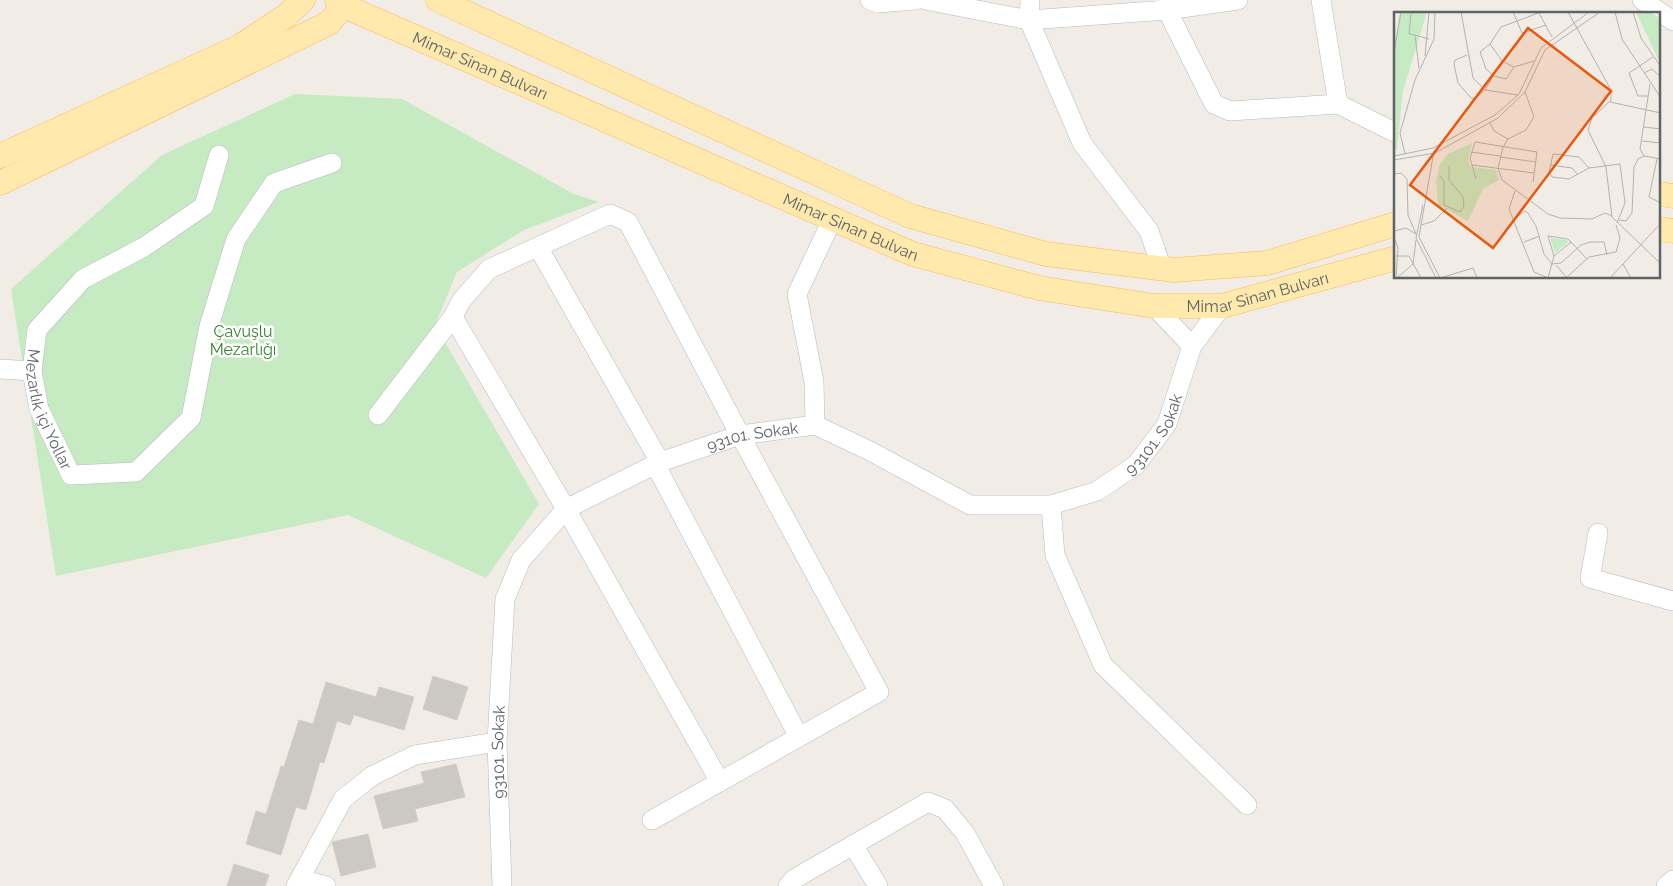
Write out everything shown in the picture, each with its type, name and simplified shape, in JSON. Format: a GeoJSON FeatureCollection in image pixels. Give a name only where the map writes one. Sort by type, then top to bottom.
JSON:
{"type":"FeatureCollection","features":[{"type":"Feature","properties":{"kind":"main road"},"geometry":{"type":"LineString","coordinates":[[0,156],[239,47],[286,16],[303,0]]}},
{"type":"Feature","properties":{"kind":"main road","name":"Mimar Sinan Bulvarı"},"geometry":{"type":"LineString","coordinates":[[440,0],[910,216],[1046,254],[1174,270],[1267,263],[1394,225]]}},
{"type":"Feature","properties":{"kind":"main road"},"geometry":{"type":"LineString","coordinates":[[0,183],[329,23],[343,2]]}},
{"type":"Feature","properties":{"kind":"main road","name":"Mimar Sinan Bulvarı"},"geometry":{"type":"LineString","coordinates":[[343,2],[832,220],[913,254],[1030,285],[1154,306],[1222,306],[1394,259]]}},
{"type":"Feature","properties":{"kind":"main road"},"geometry":{"type":"LineString","coordinates":[[1660,194],[1673,196]]}},
{"type":"Feature","properties":{"kind":"main road"},"geometry":{"type":"LineString","coordinates":[[1660,229],[1673,231]]}},
{"type":"Feature","properties":{"kind":"street"},"geometry":{"type":"LineString","coordinates":[[870,0],[878,3],[915,0]]}},
{"type":"Feature","properties":{"kind":"street"},"geometry":{"type":"LineString","coordinates":[[924,0],[1029,20],[1168,5],[1238,0]]}},
{"type":"Feature","properties":{"kind":"street"},"geometry":{"type":"LineString","coordinates":[[1030,0],[1029,20],[1082,143],[1149,231],[1162,269]]}},
{"type":"Feature","properties":{"kind":"street"},"geometry":{"type":"LineString","coordinates":[[1321,0],[1338,104]]}},
{"type":"Feature","properties":{"kind":"street"},"geometry":{"type":"LineString","coordinates":[[1642,0],[1659,12]]}},
{"type":"Feature","properties":{"kind":"street"},"geometry":{"type":"LineString","coordinates":[[1168,5],[1214,104],[1230,111],[1338,104],[1394,133]]}},
{"type":"Feature","properties":{"kind":"street"},"geometry":{"type":"LineString","coordinates":[[1660,13],[1673,22]]}},
{"type":"Feature","properties":{"kind":"street","name":"Mezarlık içi Yollar"},"geometry":{"type":"LineString","coordinates":[[219,155],[204,206],[144,247],[84,279],[37,330],[32,371],[39,409],[71,475],[136,472],[191,418],[209,326],[236,239],[274,183],[332,163]]}},
{"type":"Feature","properties":{"kind":"street"},"geometry":{"type":"LineString","coordinates":[[378,415],[454,317],[461,301],[489,269],[610,214],[628,222],[740,435],[879,692],[652,820]]}},
{"type":"Feature","properties":{"kind":"street"},"geometry":{"type":"LineString","coordinates":[[815,425],[814,382],[797,294],[832,220]]}},
{"type":"Feature","properties":{"kind":"street"},"geometry":{"type":"LineString","coordinates":[[538,247],[657,463],[798,737]]}},
{"type":"Feature","properties":{"kind":"street"},"geometry":{"type":"LineString","coordinates":[[1154,306],[1192,346]]}},
{"type":"Feature","properties":{"kind":"street","name":"93101. Sokak"},"geometry":{"type":"LineString","coordinates":[[502,886],[497,742],[505,599],[521,560],[566,509],[657,463],[740,435],[815,425],[870,451],[970,505],[1050,506],[1097,491],[1136,465],[1167,424],[1192,346],[1222,306]]}},
{"type":"Feature","properties":{"kind":"street"},"geometry":{"type":"LineString","coordinates":[[454,317],[566,509],[720,782]]}},
{"type":"Feature","properties":{"kind":"street"},"geometry":{"type":"LineString","coordinates":[[0,369],[32,371]]}},
{"type":"Feature","properties":{"kind":"street"},"geometry":{"type":"LineString","coordinates":[[1050,506],[1055,555],[1103,665],[1247,805]]}},
{"type":"Feature","properties":{"kind":"street"},"geometry":{"type":"LineString","coordinates":[[1598,533],[1590,578],[1673,601]]}},
{"type":"Feature","properties":{"kind":"street"},"geometry":{"type":"LineString","coordinates":[[326,886],[298,882],[343,799],[372,776],[415,756],[497,742]]}},
{"type":"Feature","properties":{"kind":"street"},"geometry":{"type":"LineString","coordinates":[[788,886],[794,878],[928,802],[945,809],[965,833],[994,886]]}},
{"type":"Feature","properties":{"kind":"street"},"geometry":{"type":"LineString","coordinates":[[853,845],[878,886]]}},
{"type":"Feature","properties":{"kind":"street"},"geometry":{"type":"LineString","coordinates":[[1666,886],[1673,880]]}},
{"type":"Feature","properties":{"kind":"green space","name":"Çavuşlu Mezarlığı"},"geometry":{"type":"Polygon","coordinates":[[[295,94],[402,99],[574,194],[599,202],[524,230],[457,272],[435,325],[539,504],[486,578],[348,515],[56,576],[11,289],[162,155],[295,94]]]}},
{"type":"Feature","properties":{"kind":"building"},"geometry":{"type":"Polygon","coordinates":[[[433,676],[468,687],[457,720],[423,709],[433,676]]]}},
{"type":"Feature","properties":{"kind":"building"},"geometry":{"type":"Polygon","coordinates":[[[326,682],[376,697],[379,687],[414,697],[404,730],[354,715],[350,725],[337,721],[324,763],[320,762],[306,810],[296,807],[281,855],[246,844],[256,811],[266,814],[281,766],[284,767],[299,720],[313,724],[326,682]]]}},
{"type":"Feature","properties":{"kind":"building"},"geometry":{"type":"Polygon","coordinates":[[[456,764],[465,797],[415,809],[418,821],[383,829],[374,796],[424,783],[421,772],[456,764]]]}},
{"type":"Feature","properties":{"kind":"building"},"geometry":{"type":"Polygon","coordinates":[[[368,834],[376,867],[341,876],[332,842],[368,834]]]}},
{"type":"Feature","properties":{"kind":"building"},"geometry":{"type":"Polygon","coordinates":[[[234,864],[269,875],[265,886],[227,886],[234,864]]]}}]}
